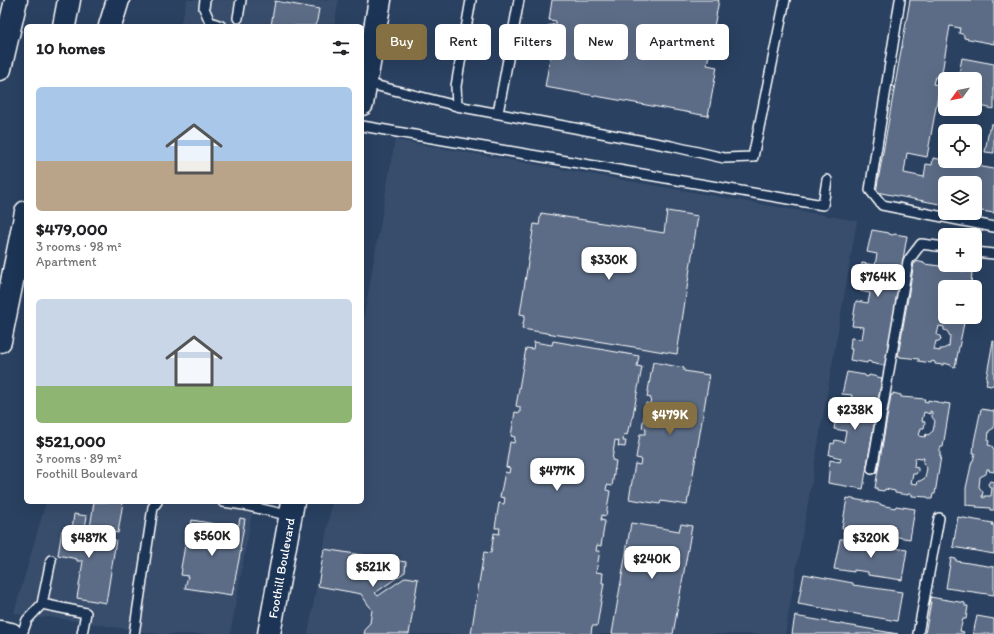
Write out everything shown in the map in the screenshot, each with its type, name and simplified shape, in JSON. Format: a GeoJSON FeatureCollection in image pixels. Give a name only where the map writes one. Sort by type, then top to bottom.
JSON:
{"type":"FeatureCollection","features":[{"type":"Feature","properties":{"kind":"main road"},"geometry":{"type":"LineString","coordinates":[[0,69],[16,0]]}},
{"type":"Feature","properties":{"kind":"main road"},"geometry":{"type":"LineString","coordinates":[[64,24],[69,0]]}},
{"type":"Feature","properties":{"kind":"main road"},"geometry":{"type":"LineString","coordinates":[[111,24],[118,0]]}},
{"type":"Feature","properties":{"kind":"main road"},"geometry":{"type":"LineString","coordinates":[[364,84],[376,1]]}},
{"type":"Feature","properties":{"kind":"main road"},"geometry":{"type":"LineString","coordinates":[[0,341],[24,222]]}},
{"type":"Feature","properties":{"kind":"main road"},"geometry":{"type":"LineString","coordinates":[[0,358],[24,292]]}},
{"type":"Feature","properties":{"kind":"main road","name":"Foothill Boulevard"},"geometry":{"type":"LineString","coordinates":[[269,634],[292,509]]}},
{"type":"Feature","properties":{"kind":"main road"},"geometry":{"type":"LineString","coordinates":[[0,632],[11,634]]}},
{"type":"Feature","properties":{"kind":"lane"},"geometry":{"type":"LineString","coordinates":[[205,0],[204,8],[210,22],[216,24]]}},
{"type":"Feature","properties":{"kind":"lane"},"geometry":{"type":"LineString","coordinates":[[238,18],[241,0]]}},
{"type":"Feature","properties":{"kind":"lane"},"geometry":{"type":"LineString","coordinates":[[457,106],[456,86],[471,0]]}},
{"type":"Feature","properties":{"kind":"lane"},"geometry":{"type":"LineString","coordinates":[[498,113],[519,0]]}},
{"type":"Feature","properties":{"kind":"lane"},"geometry":{"type":"LineString","coordinates":[[366,65],[457,106],[672,146],[724,158],[753,158],[785,0]]}},
{"type":"Feature","properties":{"kind":"lane"},"geometry":{"type":"LineString","coordinates":[[900,0],[870,190],[882,205],[994,227]]}},
{"type":"Feature","properties":{"kind":"lane"},"geometry":{"type":"LineString","coordinates":[[364,126],[823,205],[827,180]]}},
{"type":"Feature","properties":{"kind":"lane"},"geometry":{"type":"LineString","coordinates":[[872,469],[908,261],[920,244],[938,247]]}},
{"type":"Feature","properties":{"kind":"lane"},"geometry":{"type":"LineString","coordinates":[[982,253],[994,254]]}},
{"type":"Feature","properties":{"kind":"lane"},"geometry":{"type":"LineString","coordinates":[[134,634],[153,507],[155,504]]}},
{"type":"Feature","properties":{"kind":"lane"},"geometry":{"type":"LineString","coordinates":[[237,504],[292,509]]}},
{"type":"Feature","properties":{"kind":"lane"},"geometry":{"type":"LineString","coordinates":[[918,634],[939,518]]}},
{"type":"Feature","properties":{"kind":"lane"},"geometry":{"type":"LineString","coordinates":[[22,634],[27,620],[42,604],[51,560]]}},
{"type":"Feature","properties":{"kind":"lane"},"geometry":{"type":"LineString","coordinates":[[42,604],[86,613],[82,634]]}},
{"type":"Feature","properties":{"kind":"shaded area"},"geometry":{"type":"Polygon","coordinates":[[[187,0],[339,0],[334,24],[181,24],[187,0]]]}},
{"type":"Feature","properties":{"kind":"shaded area"},"geometry":{"type":"Polygon","coordinates":[[[395,140],[857,221],[785,634],[308,634],[332,504],[364,504],[364,317],[395,140]]]}},
{"type":"Feature","properties":{"kind":"shaded area"},"geometry":{"type":"Polygon","coordinates":[[[45,504],[254,504],[230,634],[157,634],[51,617],[38,618],[14,613],[45,504]]]}},
{"type":"Feature","properties":{"kind":"building"},"geometry":{"type":"Polygon","coordinates":[[[552,0],[719,0],[715,24],[636,24],[636,60],[708,60],[707,65],[717,67],[708,116],[545,87],[550,60],[566,60],[566,24],[556,24],[556,21],[549,20],[552,0]]]}},
{"type":"Feature","properties":{"kind":"building"},"geometry":{"type":"Polygon","coordinates":[[[910,0],[994,0],[994,44],[964,38],[964,35],[959,33],[960,28],[950,26],[942,72],[938,72],[938,78],[935,77],[933,84],[938,85],[938,96],[927,157],[907,153],[904,173],[924,177],[926,164],[932,165],[933,158],[938,159],[938,168],[982,167],[994,169],[994,213],[982,211],[982,176],[938,176],[938,204],[876,192],[910,0]]]}},
{"type":"Feature","properties":{"kind":"building"},"geometry":{"type":"Polygon","coordinates":[[[275,1],[319,9],[316,24],[271,24],[275,1]]]}},
{"type":"Feature","properties":{"kind":"building"},"geometry":{"type":"Polygon","coordinates":[[[962,58],[994,64],[994,109],[982,106],[982,72],[959,72],[962,58]]]}},
{"type":"Feature","properties":{"kind":"building"},"geometry":{"type":"Polygon","coordinates":[[[991,124],[994,124],[994,153],[985,152],[991,124]]]}},
{"type":"Feature","properties":{"kind":"building"},"geometry":{"type":"Polygon","coordinates":[[[667,211],[698,216],[677,354],[522,329],[525,315],[520,314],[534,224],[539,225],[541,213],[664,233],[667,211]]]}},
{"type":"Feature","properties":{"kind":"building"},"geometry":{"type":"Polygon","coordinates":[[[872,230],[893,235],[907,236],[885,366],[868,361],[867,363],[850,360],[852,349],[850,349],[851,338],[862,339],[864,327],[852,326],[856,301],[868,303],[870,293],[860,291],[861,288],[858,287],[862,263],[875,265],[877,254],[867,252],[872,230]]]}},
{"type":"Feature","properties":{"kind":"building"},"geometry":{"type":"Polygon","coordinates":[[[916,261],[924,264],[938,266],[938,272],[972,272],[971,280],[938,280],[938,324],[964,324],[955,367],[944,363],[943,365],[935,364],[935,362],[932,361],[931,363],[918,361],[919,359],[898,356],[914,263],[916,263],[916,261]],[[939,326],[937,335],[940,336],[941,340],[939,342],[936,341],[934,350],[940,351],[940,349],[949,346],[950,336],[947,331],[944,330],[944,327],[939,326]]]}},
{"type":"Feature","properties":{"kind":"building"},"geometry":{"type":"Polygon","coordinates":[[[553,341],[639,356],[637,366],[642,367],[631,426],[629,426],[627,435],[624,434],[623,441],[626,441],[625,447],[618,446],[619,441],[615,440],[612,460],[616,461],[612,486],[607,485],[606,490],[610,491],[606,516],[602,515],[601,520],[605,521],[601,546],[597,545],[596,551],[600,551],[596,572],[603,573],[602,583],[604,583],[597,626],[592,626],[591,634],[471,634],[484,552],[491,553],[494,533],[499,534],[500,528],[495,528],[499,503],[504,504],[505,498],[500,497],[505,472],[509,473],[510,468],[506,467],[510,442],[514,443],[515,437],[511,436],[515,412],[520,413],[520,407],[516,406],[526,348],[533,349],[534,342],[552,345],[553,341]]]}},
{"type":"Feature","properties":{"kind":"building"},"geometry":{"type":"Polygon","coordinates":[[[993,341],[994,385],[991,386],[986,385],[986,380],[993,341]]]}},
{"type":"Feature","properties":{"kind":"building"},"geometry":{"type":"Polygon","coordinates":[[[653,362],[684,368],[684,371],[709,375],[687,505],[661,501],[660,504],[629,499],[635,464],[640,465],[641,459],[636,458],[640,434],[645,434],[646,429],[642,428],[646,403],[650,404],[651,398],[647,397],[653,362]]]}},
{"type":"Feature","properties":{"kind":"building"},"geometry":{"type":"Polygon","coordinates":[[[847,372],[865,375],[868,377],[869,375],[882,378],[863,489],[828,483],[830,460],[840,462],[841,458],[829,455],[831,443],[834,444],[835,440],[844,442],[846,431],[834,429],[838,405],[850,407],[852,395],[842,394],[847,372]]]}},
{"type":"Feature","properties":{"kind":"building"},"geometry":{"type":"Polygon","coordinates":[[[893,393],[901,395],[901,397],[925,399],[924,401],[928,402],[928,400],[950,404],[943,447],[940,449],[941,456],[935,494],[933,494],[932,499],[928,499],[928,497],[912,496],[912,494],[908,495],[895,493],[895,491],[885,489],[884,491],[877,490],[877,488],[875,488],[891,395],[893,395],[893,393]],[[930,411],[930,414],[924,412],[922,421],[925,422],[924,428],[921,428],[919,436],[925,437],[926,434],[928,435],[933,431],[935,421],[932,417],[932,412],[930,411]],[[915,458],[914,467],[918,468],[918,471],[916,474],[913,474],[911,483],[917,484],[918,481],[925,478],[927,468],[923,463],[924,458],[915,458]]]}},
{"type":"Feature","properties":{"kind":"building"},"geometry":{"type":"Polygon","coordinates":[[[981,409],[994,411],[994,428],[989,431],[988,445],[992,446],[994,450],[994,472],[987,469],[986,474],[980,477],[979,487],[983,492],[982,497],[984,498],[984,496],[991,496],[992,488],[990,488],[988,484],[990,481],[994,482],[994,510],[990,510],[990,508],[966,505],[966,488],[975,453],[973,453],[974,442],[981,409]]]}},
{"type":"Feature","properties":{"kind":"building"},"geometry":{"type":"Polygon","coordinates":[[[847,498],[895,508],[896,506],[915,509],[910,539],[842,528],[847,498]]]}},
{"type":"Feature","properties":{"kind":"building"},"geometry":{"type":"Polygon","coordinates":[[[94,504],[123,504],[118,533],[90,528],[94,504]]]}},
{"type":"Feature","properties":{"kind":"building"},"geometry":{"type":"Polygon","coordinates":[[[74,514],[87,516],[84,534],[92,534],[92,536],[116,540],[106,603],[77,598],[83,561],[77,561],[77,559],[58,555],[62,530],[72,530],[74,514]]]}},
{"type":"Feature","properties":{"kind":"building"},"geometry":{"type":"Polygon","coordinates":[[[958,517],[993,523],[994,554],[953,547],[958,517]]]}},
{"type":"Feature","properties":{"kind":"building"},"geometry":{"type":"Polygon","coordinates":[[[240,518],[245,519],[232,595],[185,588],[188,576],[181,575],[181,568],[186,540],[188,540],[192,520],[238,528],[240,518]]]}},
{"type":"Feature","properties":{"kind":"building"},"geometry":{"type":"Polygon","coordinates":[[[631,523],[679,531],[681,524],[692,526],[673,634],[612,634],[631,523]]]}},
{"type":"Feature","properties":{"kind":"building"},"geometry":{"type":"Polygon","coordinates":[[[840,539],[907,550],[902,580],[868,575],[868,572],[854,570],[854,572],[834,569],[840,539]]]}},
{"type":"Feature","properties":{"kind":"building"},"geometry":{"type":"Polygon","coordinates":[[[324,549],[406,562],[405,572],[375,593],[378,596],[406,577],[418,579],[409,634],[364,634],[366,627],[370,623],[372,610],[361,594],[318,586],[324,549]]]}},
{"type":"Feature","properties":{"kind":"building"},"geometry":{"type":"Polygon","coordinates":[[[951,558],[956,559],[956,561],[994,567],[994,595],[946,588],[951,558]]]}},
{"type":"Feature","properties":{"kind":"building"},"geometry":{"type":"Polygon","coordinates":[[[804,574],[853,583],[853,585],[902,592],[897,621],[798,604],[804,574]]]}},
{"type":"Feature","properties":{"kind":"building"},"geometry":{"type":"Polygon","coordinates":[[[930,597],[965,603],[965,606],[968,606],[966,619],[963,619],[960,631],[964,632],[963,634],[925,634],[931,602],[929,602],[930,597]]]}},
{"type":"Feature","properties":{"kind":"building"},"geometry":{"type":"Polygon","coordinates":[[[795,615],[800,617],[898,634],[792,634],[795,615]]]}},
{"type":"Feature","properties":{"kind":"building"},"geometry":{"type":"Polygon","coordinates":[[[977,616],[994,619],[994,634],[973,634],[977,616]]]}}]}
